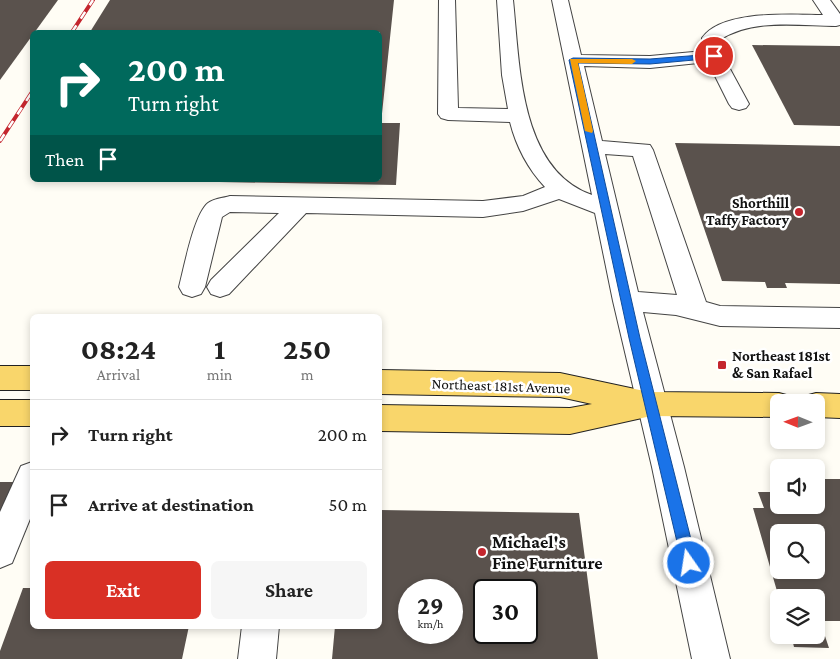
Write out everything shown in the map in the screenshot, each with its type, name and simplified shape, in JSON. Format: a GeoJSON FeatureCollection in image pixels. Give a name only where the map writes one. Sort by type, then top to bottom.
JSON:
{"type":"FeatureCollection","features":[{"type":"Feature","properties":{"kind":"main road"},"geometry":{"type":"LineString","coordinates":[[0,378],[30,378]]}},
{"type":"Feature","properties":{"kind":"main road","name":"Northeast 181st Avenue"},"geometry":{"type":"LineString","coordinates":[[382,382],[560,384],[651,404],[770,405]]}},
{"type":"Feature","properties":{"kind":"main road","name":"Northeast 181st Avenue"},"geometry":{"type":"LineString","coordinates":[[382,418],[570,421],[651,404]]}},
{"type":"Feature","properties":{"kind":"main road"},"geometry":{"type":"LineString","coordinates":[[825,406],[840,406]]}},
{"type":"Feature","properties":{"kind":"main road"},"geometry":{"type":"LineString","coordinates":[[0,413],[30,413]]}},
{"type":"Feature","properties":{"kind":"street"},"geometry":{"type":"LineString","coordinates":[[447,0],[448,114],[519,116]]}},
{"type":"Feature","properties":{"kind":"street"},"geometry":{"type":"LineString","coordinates":[[505,0],[519,116],[530,152],[550,180],[561,189],[570,195],[606,208]]}},
{"type":"Feature","properties":{"kind":"street"},"geometry":{"type":"LineString","coordinates":[[560,0],[626,301],[711,659]]}},
{"type":"Feature","properties":{"kind":"street"},"geometry":{"type":"LineString","coordinates":[[738,104],[714,56],[710,38],[717,32],[732,26],[752,22],[836,21],[820,0]]}},
{"type":"Feature","properties":{"kind":"street"},"geometry":{"type":"LineString","coordinates":[[573,60],[650,62],[714,56]]}},
{"type":"Feature","properties":{"kind":"street"},"geometry":{"type":"LineString","coordinates":[[592,147],[642,150],[695,309]]}},
{"type":"Feature","properties":{"kind":"street"},"geometry":{"type":"LineString","coordinates":[[192,287],[211,214],[218,207],[230,204],[483,209],[511,207],[541,199],[561,189]]}},
{"type":"Feature","properties":{"kind":"street"},"geometry":{"type":"LineString","coordinates":[[220,286],[298,206]]}},
{"type":"Feature","properties":{"kind":"street"},"geometry":{"type":"LineString","coordinates":[[626,301],[676,305],[720,316],[840,318]]}},
{"type":"Feature","properties":{"kind":"street"},"geometry":{"type":"LineString","coordinates":[[0,551],[30,481]]}},
{"type":"Feature","properties":{"kind":"street"},"geometry":{"type":"LineString","coordinates":[[257,659],[261,629]]}},
{"type":"Feature","properties":{"kind":"building"},"geometry":{"type":"Polygon","coordinates":[[[0,0],[58,0],[36,30],[30,30],[30,39],[0,80],[0,0]]]}},
{"type":"Feature","properties":{"kind":"building"},"geometry":{"type":"Polygon","coordinates":[[[110,0],[394,0],[382,114],[382,30],[91,30],[110,0]]]}},
{"type":"Feature","properties":{"kind":"building"},"geometry":{"type":"Polygon","coordinates":[[[752,45],[840,46],[840,126],[794,125],[752,45]]]}},
{"type":"Feature","properties":{"kind":"building"},"geometry":{"type":"Polygon","coordinates":[[[382,123],[400,123],[396,185],[219,182],[382,182],[382,123]]]}},
{"type":"Feature","properties":{"kind":"building"},"geometry":{"type":"Polygon","coordinates":[[[675,143],[840,146],[840,284],[785,283],[787,288],[767,288],[765,282],[722,281],[675,143]]]}},
{"type":"Feature","properties":{"kind":"building"},"geometry":{"type":"Polygon","coordinates":[[[825,479],[840,479],[840,621],[825,621],[825,589],[776,589],[774,579],[825,579],[825,524],[770,524],[770,567],[753,508],[764,508],[758,492],[770,492],[770,514],[825,514],[825,479]]]}},
{"type":"Feature","properties":{"kind":"building"},"geometry":{"type":"Polygon","coordinates":[[[0,482],[21,482],[0,531],[0,482]]]}},
{"type":"Feature","properties":{"kind":"building","name":"Michael's Fine Furniture"},"geometry":{"type":"Polygon","coordinates":[[[382,510],[579,513],[598,659],[332,659],[335,629],[382,629],[382,510]]]}},
{"type":"Feature","properties":{"kind":"building"},"geometry":{"type":"Polygon","coordinates":[[[23,588],[30,588],[30,629],[188,629],[182,659],[0,659],[0,651],[23,588]]]}},
{"type":"Feature","properties":{"kind":"building"},"geometry":{"type":"Polygon","coordinates":[[[825,636],[829,648],[794,647],[793,644],[825,644],[825,636]]]}},
{"type":"Feature","properties":{"kind":"railway"},"geometry":{"type":"LineString","coordinates":[[73,30],[93,0]]}},
{"type":"Feature","properties":{"kind":"railway"},"geometry":{"type":"LineString","coordinates":[[0,141],[30,95]]}},
{"type":"Feature","properties":{"kind":"slow traffic"},"geometry":{"type":"LineString","coordinates":[[589,131],[573,60],[632,61]]}},
{"type":"Feature","properties":{"kind":"place","name":"Shorthill Taffy Factory"},"geometry":{"type":"Point","coordinates":[799,212]}},
{"type":"Feature","properties":{"kind":"place","name":"Northeast 181st & San Rafael"},"geometry":{"type":"Point","coordinates":[722,365]}},
{"type":"Feature","properties":{"kind":"place","name":"Michael's Fine Furniture"},"geometry":{"type":"Point","coordinates":[482,552]}},
{"type":"Feature","properties":{"kind":"route"},"geometry":{"type":"LineString","coordinates":[[689,563],[668,467],[635,338],[573,60],[650,62],[714,56]]}}]}
